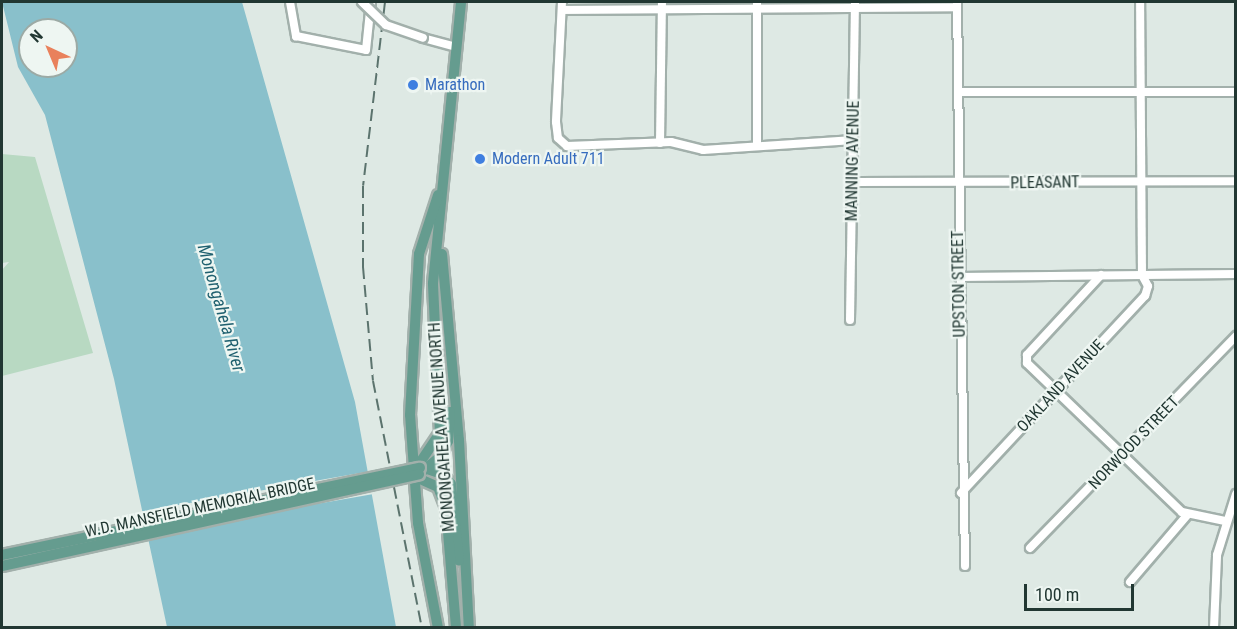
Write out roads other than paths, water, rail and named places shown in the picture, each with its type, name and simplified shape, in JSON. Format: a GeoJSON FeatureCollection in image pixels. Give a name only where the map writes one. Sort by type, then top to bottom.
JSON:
{"type":"FeatureCollection","features":[{"type":"Feature","properties":{"kind":"main road"},"geometry":{"type":"LineString","coordinates":[[422,471],[440,433],[433,283],[441,225],[461,2]]}},
{"type":"Feature","properties":{"kind":"main road","name":"MONONGAHELA AVENUE NORTH"},"geometry":{"type":"LineString","coordinates":[[438,627],[418,523],[410,416],[419,254],[446,166]]}},
{"type":"Feature","properties":{"kind":"main road","name":"MONONGAHELA AVENUE NORTH"},"geometry":{"type":"LineString","coordinates":[[441,225],[444,283],[458,429],[469,627]]}},
{"type":"Feature","properties":{"kind":"main road"},"geometry":{"type":"LineString","coordinates":[[403,476],[422,471],[444,449],[451,426],[444,283]]}},
{"type":"Feature","properties":{"kind":"main road"},"geometry":{"type":"LineString","coordinates":[[422,471],[438,488],[446,508],[456,627]]}},
{"type":"Feature","properties":{"kind":"main road"},"geometry":{"type":"LineString","coordinates":[[422,471],[451,484],[454,495],[463,627]]}},
{"type":"Feature","properties":{"kind":"main road","name":"W.D. MANSFIELD MEMORIAL BRIDGE"},"geometry":{"type":"LineString","coordinates":[[2,555],[403,476]]}},
{"type":"Feature","properties":{"kind":"main road","name":"W.D. MANSFIELD MEMORIAL BRIDGE"},"geometry":{"type":"LineString","coordinates":[[2,566],[403,476]]}},
{"type":"Feature","properties":{"kind":"street"},"geometry":{"type":"LineString","coordinates":[[290,2],[296,36],[366,50],[371,2]]}},
{"type":"Feature","properties":{"kind":"street"},"geometry":{"type":"LineString","coordinates":[[362,2],[386,25],[457,47]]}},
{"type":"Feature","properties":{"kind":"street","name":"OAKLAND AVENUE"},"geometry":{"type":"LineString","coordinates":[[962,493],[1145,296],[1148,285],[1142,275],[1140,2]]}},
{"type":"Feature","properties":{"kind":"street"},"geometry":{"type":"LineString","coordinates":[[854,140],[703,150],[660,143],[575,147],[562,144],[556,122],[562,6],[957,4]]}},
{"type":"Feature","properties":{"kind":"street","name":"UPSTON STREET"},"geometry":{"type":"LineString","coordinates":[[957,4],[957,184],[965,566]]}},
{"type":"Feature","properties":{"kind":"street"},"geometry":{"type":"LineString","coordinates":[[757,5],[757,145]]}},
{"type":"Feature","properties":{"kind":"street"},"geometry":{"type":"LineString","coordinates":[[660,143],[662,6]]}},
{"type":"Feature","properties":{"kind":"street","name":"MANNING AVENUE"},"geometry":{"type":"LineString","coordinates":[[850,320],[854,182],[855,6]]}},
{"type":"Feature","properties":{"kind":"street"},"geometry":{"type":"LineString","coordinates":[[957,92],[1236,92]]}},
{"type":"Feature","properties":{"kind":"street","name":"PLEASANT"},"geometry":{"type":"LineString","coordinates":[[854,182],[957,184],[1236,181]]}},
{"type":"Feature","properties":{"kind":"street"},"geometry":{"type":"LineString","coordinates":[[959,277],[1236,274]]}},
{"type":"Feature","properties":{"kind":"street"},"geometry":{"type":"LineString","coordinates":[[1101,275],[1027,355],[1027,363],[1188,514],[1225,521]]}},
{"type":"Feature","properties":{"kind":"street","name":"NORWOOD STREET"},"geometry":{"type":"LineString","coordinates":[[1030,548],[1123,455],[1236,336]]}},
{"type":"Feature","properties":{"kind":"street"},"geometry":{"type":"LineString","coordinates":[[1214,627],[1213,592],[1225,521],[1236,494]]}},
{"type":"Feature","properties":{"kind":"street"},"geometry":{"type":"LineString","coordinates":[[1130,582],[1188,514]]}},
{"type":"Feature","properties":{"kind":"water","name":"Monongahela River"},"geometry":{"type":"Polygon","coordinates":[[[2,2],[242,2],[355,402],[396,627],[167,627],[114,379],[45,115],[24,78],[78,78],[78,18],[18,18],[18,67],[2,2]]]}},
{"type":"Feature","properties":{"kind":"railway"},"geometry":{"type":"LineString","coordinates":[[385,2],[363,186],[363,267],[373,381],[422,628]]}},
{"type":"Feature","properties":{"kind":"place","name":"Marathon"},"geometry":{"type":"Point","coordinates":[413,85]}},
{"type":"Feature","properties":{"kind":"place","name":"Modern Adult 711"},"geometry":{"type":"Point","coordinates":[480,159]}}]}
